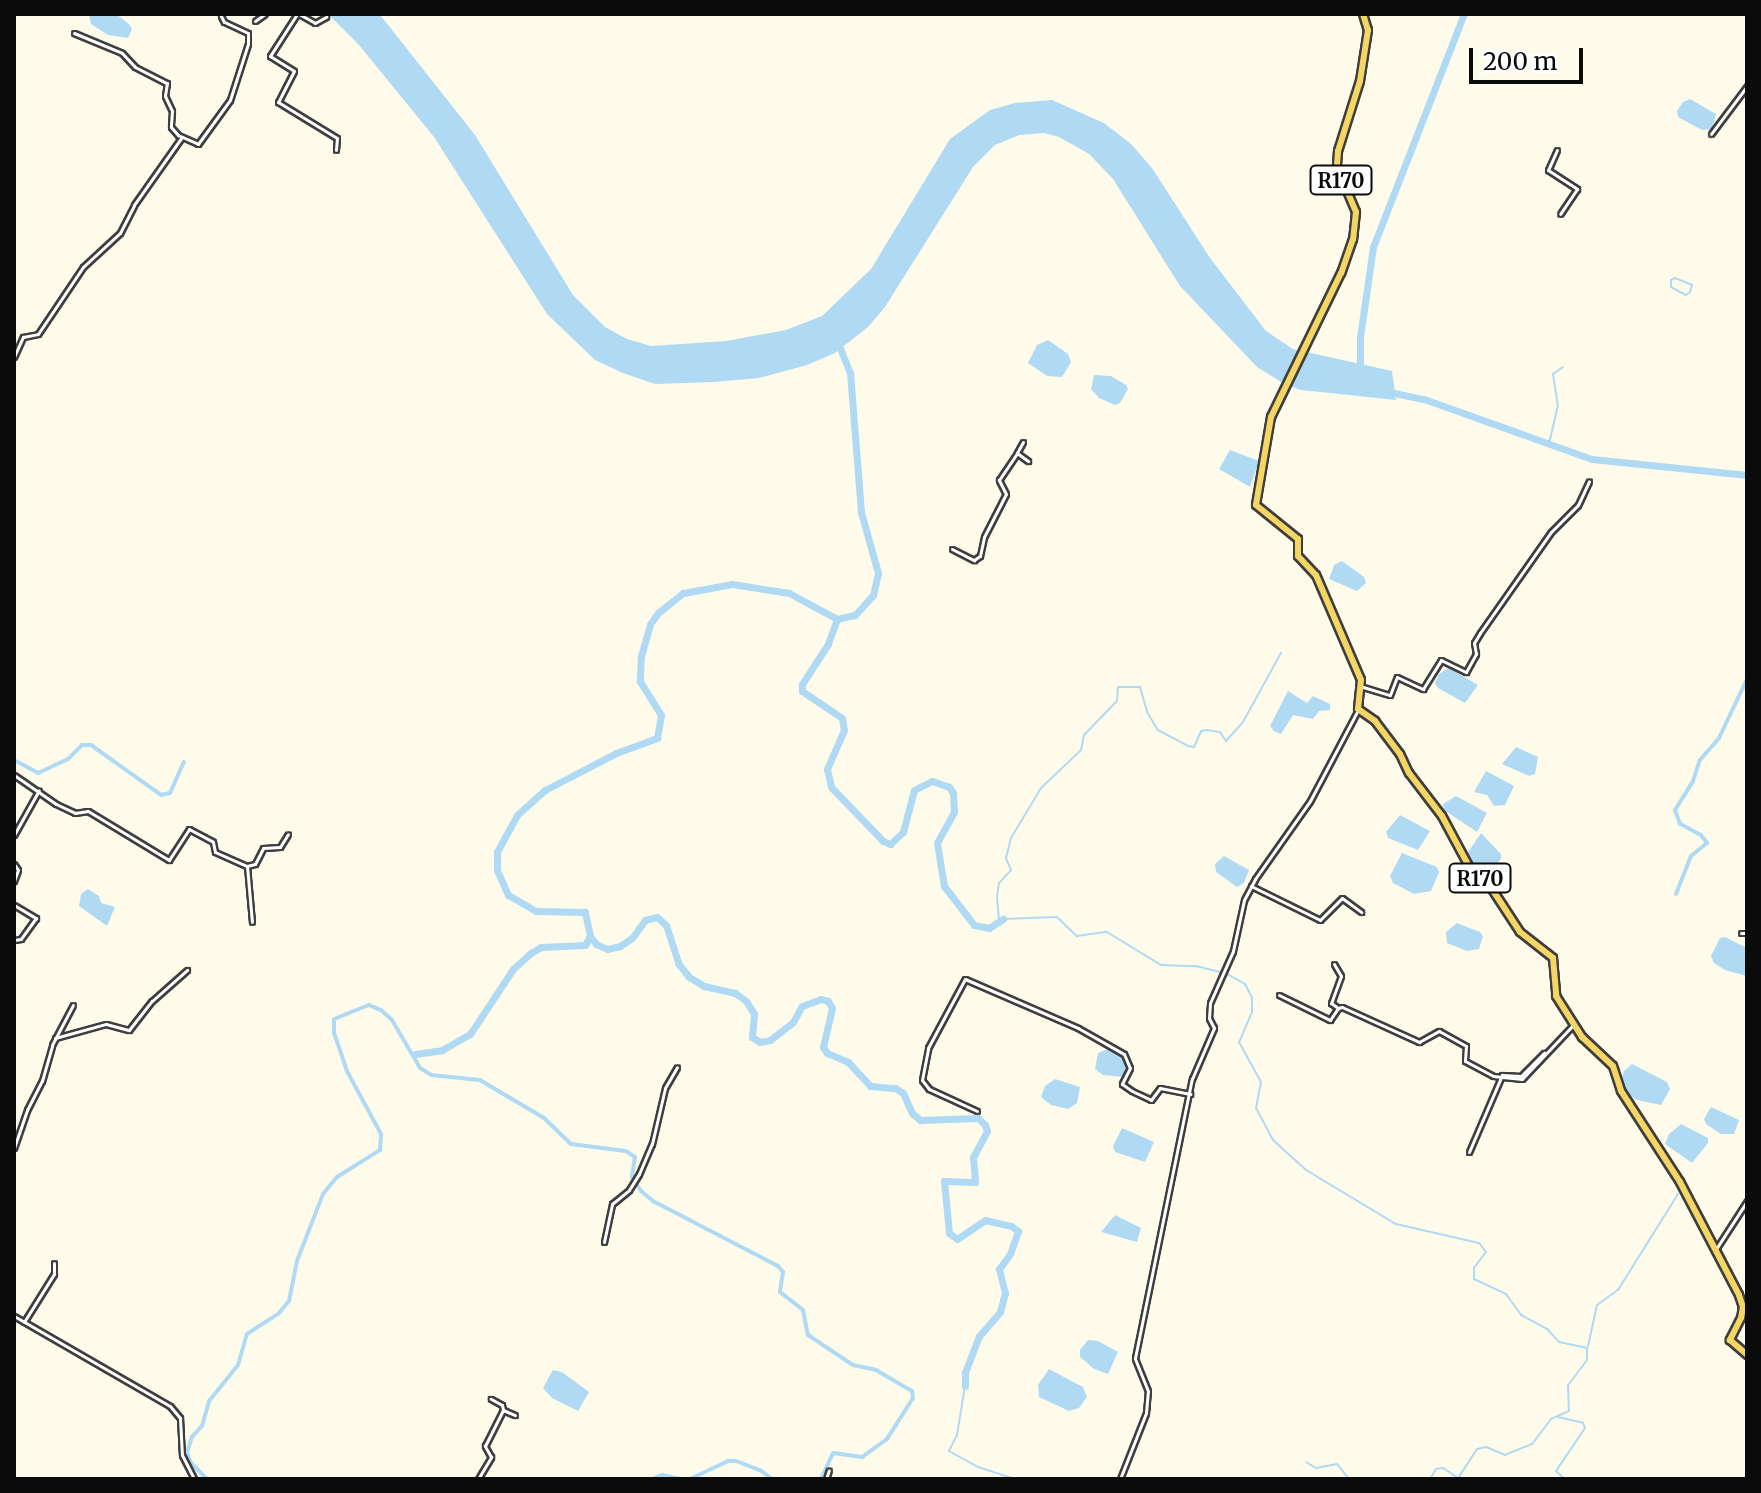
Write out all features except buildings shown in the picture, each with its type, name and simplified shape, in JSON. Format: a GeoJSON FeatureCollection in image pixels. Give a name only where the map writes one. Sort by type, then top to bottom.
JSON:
{"type":"FeatureCollection","features":[{"type":"Feature","properties":{"kind":"main road","name":"R170"},"geometry":{"type":"LineString","coordinates":[[1363,14],[1368,30],[1360,81],[1337,167],[1353,201],[1356,223],[1348,255],[1271,417],[1254,499],[1272,520],[1298,539],[1298,556],[1319,580],[1363,687]]}},
{"type":"Feature","properties":{"kind":"main road"},"geometry":{"type":"LineString","coordinates":[[1358,709],[1363,687]]}},
{"type":"Feature","properties":{"kind":"main road","name":"R170"},"geometry":{"type":"LineString","coordinates":[[1358,709],[1382,729],[1437,808],[1472,872],[1492,889],[1520,932],[1553,958],[1557,966],[1553,989],[1574,1025],[1613,1066],[1621,1091],[1680,1182],[1716,1249],[1743,1307],[1730,1340],[1747,1355]]}},
{"type":"Feature","properties":{"kind":"street"},"geometry":{"type":"LineString","coordinates":[[255,21],[265,14]]}},
{"type":"Feature","properties":{"kind":"street"},"geometry":{"type":"LineString","coordinates":[[326,17],[315,23],[298,14],[270,56],[294,71],[278,102],[337,138],[336,150]]}},
{"type":"Feature","properties":{"kind":"street"},"geometry":{"type":"LineString","coordinates":[[74,33],[122,53],[141,71],[167,83],[165,96],[172,111],[171,127],[182,137],[202,142],[235,91],[235,77],[249,36],[224,22],[221,16]]}},
{"type":"Feature","properties":{"kind":"street"},"geometry":{"type":"LineString","coordinates":[[1711,134],[1747,86]]}},
{"type":"Feature","properties":{"kind":"street"},"geometry":{"type":"LineString","coordinates":[[14,357],[23,337],[38,334],[83,267],[120,233],[134,205],[182,137]]}},
{"type":"Feature","properties":{"kind":"street"},"geometry":{"type":"LineString","coordinates":[[1557,150],[1548,170],[1577,189],[1560,214]]}},
{"type":"Feature","properties":{"kind":"street"},"geometry":{"type":"LineString","coordinates":[[952,549],[974,560],[980,556],[984,537],[1006,494],[999,480],[1023,442]]}},
{"type":"Feature","properties":{"kind":"street"},"geometry":{"type":"LineString","coordinates":[[1017,453],[1028,461]]}},
{"type":"Feature","properties":{"kind":"street"},"geometry":{"type":"LineString","coordinates":[[1363,687],[1390,695],[1397,677],[1423,689],[1441,660],[1466,672],[1476,654],[1474,643],[1480,633],[1551,532],[1578,505],[1589,481]]}},
{"type":"Feature","properties":{"kind":"street"},"geometry":{"type":"LineString","coordinates":[[1120,1479],[1146,1413],[1148,1391],[1135,1358],[1192,1079],[1214,1028],[1209,1018],[1210,1003],[1218,978],[1233,951],[1244,900],[1251,886],[1310,801],[1358,709]]}},
{"type":"Feature","properties":{"kind":"street"},"geometry":{"type":"LineString","coordinates":[[14,775],[75,813],[88,811],[169,860],[189,829],[213,842],[215,852],[247,866],[255,864],[263,848],[283,845],[288,834]]}},
{"type":"Feature","properties":{"kind":"street"},"geometry":{"type":"LineString","coordinates":[[14,835],[39,790]]}},
{"type":"Feature","properties":{"kind":"street"},"geometry":{"type":"LineString","coordinates":[[14,864],[18,870],[14,881]]}},
{"type":"Feature","properties":{"kind":"street"},"geometry":{"type":"LineString","coordinates":[[247,866],[252,922]]}},
{"type":"Feature","properties":{"kind":"street"},"geometry":{"type":"LineString","coordinates":[[1251,886],[1320,920],[1342,898],[1361,912]]}},
{"type":"Feature","properties":{"kind":"street"},"geometry":{"type":"LineString","coordinates":[[14,905],[36,918],[21,939],[14,940]]}},
{"type":"Feature","properties":{"kind":"street"},"geometry":{"type":"LineString","coordinates":[[1741,933],[1747,933]]}},
{"type":"Feature","properties":{"kind":"street"},"geometry":{"type":"LineString","coordinates":[[1334,964],[1341,976],[1331,1003],[1338,1008],[1382,1023],[1419,1042],[1439,1031],[1466,1046],[1465,1061],[1493,1076],[1521,1076],[1574,1025]]}},
{"type":"Feature","properties":{"kind":"street"},"geometry":{"type":"LineString","coordinates":[[55,1038],[106,1024],[129,1030],[152,1001],[187,970]]}},
{"type":"Feature","properties":{"kind":"street"},"geometry":{"type":"LineString","coordinates":[[977,1111],[929,1089],[922,1080],[928,1048],[965,979],[1078,1028],[1124,1054],[1130,1068],[1122,1084],[1132,1091],[1151,1100],[1160,1088],[1190,1094]]}},
{"type":"Feature","properties":{"kind":"street"},"geometry":{"type":"LineString","coordinates":[[1279,995],[1330,1020],[1338,1008]]}},
{"type":"Feature","properties":{"kind":"street"},"geometry":{"type":"LineString","coordinates":[[14,1148],[27,1110],[42,1081],[55,1038],[73,1005]]}},
{"type":"Feature","properties":{"kind":"street"},"geometry":{"type":"LineString","coordinates":[[604,1242],[612,1204],[629,1190],[639,1174],[652,1144],[665,1088],[677,1067]]}},
{"type":"Feature","properties":{"kind":"street"},"geometry":{"type":"LineString","coordinates":[[1469,1152],[1502,1075]]}},
{"type":"Feature","properties":{"kind":"street"},"geometry":{"type":"LineString","coordinates":[[1716,1249],[1747,1201]]}},
{"type":"Feature","properties":{"kind":"street"},"geometry":{"type":"LineString","coordinates":[[24,1322],[54,1274],[54,1263]]}},
{"type":"Feature","properties":{"kind":"street"},"geometry":{"type":"LineString","coordinates":[[14,1316],[170,1406],[180,1418],[182,1455],[194,1479]]}},
{"type":"Feature","properties":{"kind":"street"},"geometry":{"type":"LineString","coordinates":[[478,1479],[491,1457],[485,1446],[503,1410],[502,1405],[491,1399]]}},
{"type":"Feature","properties":{"kind":"street"},"geometry":{"type":"LineString","coordinates":[[503,1410],[515,1415]]}},
{"type":"Feature","properties":{"kind":"street"},"geometry":{"type":"LineString","coordinates":[[826,1479],[829,1470]]}},
{"type":"Feature","properties":{"kind":"water"},"geometry":{"type":"Polygon","coordinates":[[[89,14],[116,14],[132,29],[128,38],[108,35],[91,24],[89,14]]]}},
{"type":"Feature","properties":{"kind":"water"},"geometry":{"type":"Polygon","coordinates":[[[328,14],[379,14],[475,135],[573,295],[605,327],[627,339],[651,346],[726,341],[786,330],[822,316],[871,269],[950,139],[990,110],[1015,103],[1052,100],[1104,123],[1131,144],[1152,168],[1210,258],[1266,331],[1293,349],[1392,371],[1396,400],[1301,390],[1286,385],[1257,367],[1180,286],[1113,179],[1089,154],[1059,137],[1044,133],[1019,135],[995,145],[973,167],[885,307],[868,327],[835,353],[807,365],[759,378],[655,384],[623,373],[595,360],[547,314],[434,137],[359,45],[328,14]]]}},
{"type":"Feature","properties":{"kind":"water"},"geometry":{"type":"Polygon","coordinates":[[[1690,99],[1716,114],[1712,129],[1702,130],[1678,117],[1677,111],[1683,102],[1690,99]]]}},
{"type":"Feature","properties":{"kind":"water"},"geometry":{"type":"Polygon","coordinates":[[[1048,340],[1068,354],[1071,362],[1062,377],[1047,376],[1028,363],[1037,345],[1048,340]]]}},
{"type":"Feature","properties":{"kind":"water"},"geometry":{"type":"Polygon","coordinates":[[[1094,375],[1111,376],[1126,385],[1128,389],[1120,403],[1115,405],[1099,398],[1091,389],[1094,375]]]}},
{"type":"Feature","properties":{"kind":"water"},"geometry":{"type":"Polygon","coordinates":[[[1230,450],[1259,461],[1250,487],[1219,469],[1230,450]]]}},
{"type":"Feature","properties":{"kind":"water"},"geometry":{"type":"Polygon","coordinates":[[[1342,561],[1364,577],[1366,583],[1357,591],[1329,579],[1334,565],[1342,561]]]}},
{"type":"Feature","properties":{"kind":"water"},"geometry":{"type":"Polygon","coordinates":[[[1449,668],[1478,685],[1465,703],[1438,688],[1435,683],[1439,674],[1449,668]]]}},
{"type":"Feature","properties":{"kind":"water"},"geometry":{"type":"Polygon","coordinates":[[[1288,691],[1307,703],[1313,696],[1330,704],[1330,710],[1319,711],[1313,719],[1293,715],[1281,734],[1274,731],[1270,726],[1288,691]]]}},
{"type":"Feature","properties":{"kind":"water"},"geometry":{"type":"Polygon","coordinates":[[[1516,747],[1538,757],[1535,774],[1529,776],[1502,764],[1516,747]]]}},
{"type":"Feature","properties":{"kind":"water"},"geometry":{"type":"Polygon","coordinates":[[[1486,771],[1514,786],[1505,805],[1494,806],[1487,795],[1474,792],[1486,771]]]}},
{"type":"Feature","properties":{"kind":"water"},"geometry":{"type":"Polygon","coordinates":[[[1456,796],[1487,813],[1477,832],[1444,810],[1443,804],[1456,796]]]}},
{"type":"Feature","properties":{"kind":"water"},"geometry":{"type":"Polygon","coordinates":[[[1400,815],[1430,831],[1418,850],[1388,838],[1386,832],[1400,815]]]}},
{"type":"Feature","properties":{"kind":"water"},"geometry":{"type":"Polygon","coordinates":[[[1481,833],[1501,854],[1501,859],[1486,877],[1478,875],[1465,857],[1481,833]]]}},
{"type":"Feature","properties":{"kind":"water"},"geometry":{"type":"Polygon","coordinates":[[[1402,853],[1437,867],[1439,872],[1431,891],[1414,894],[1393,883],[1390,876],[1402,853]]]}},
{"type":"Feature","properties":{"kind":"water"},"geometry":{"type":"Polygon","coordinates":[[[1224,856],[1249,870],[1244,883],[1237,887],[1216,872],[1215,864],[1224,856]]]}},
{"type":"Feature","properties":{"kind":"water"},"geometry":{"type":"Polygon","coordinates":[[[88,889],[99,896],[101,903],[115,907],[107,926],[79,906],[81,894],[88,889]]]}},
{"type":"Feature","properties":{"kind":"water"},"geometry":{"type":"Polygon","coordinates":[[[1457,923],[1480,932],[1483,936],[1479,949],[1467,951],[1447,943],[1446,932],[1457,923]]]}},
{"type":"Feature","properties":{"kind":"water"},"geometry":{"type":"Polygon","coordinates":[[[1725,937],[1747,948],[1747,976],[1725,970],[1714,963],[1711,956],[1720,938],[1725,937]]]}},
{"type":"Feature","properties":{"kind":"water"},"geometry":{"type":"Polygon","coordinates":[[[1108,1049],[1121,1055],[1128,1068],[1124,1077],[1103,1075],[1095,1069],[1098,1053],[1108,1049]]]}},
{"type":"Feature","properties":{"kind":"water"},"geometry":{"type":"Polygon","coordinates":[[[1632,1064],[1667,1082],[1670,1089],[1661,1105],[1637,1100],[1624,1092],[1620,1083],[1624,1071],[1632,1064]]]}},
{"type":"Feature","properties":{"kind":"water"},"geometry":{"type":"Polygon","coordinates":[[[1055,1079],[1080,1087],[1077,1103],[1068,1109],[1051,1105],[1041,1097],[1045,1086],[1055,1079]]]}},
{"type":"Feature","properties":{"kind":"water"},"geometry":{"type":"Polygon","coordinates":[[[1711,1107],[1739,1120],[1734,1134],[1721,1134],[1706,1124],[1704,1119],[1711,1107]]]}},
{"type":"Feature","properties":{"kind":"water"},"geometry":{"type":"Polygon","coordinates":[[[1681,1124],[1708,1138],[1708,1143],[1692,1163],[1665,1144],[1669,1134],[1681,1124]]]}},
{"type":"Feature","properties":{"kind":"water"},"geometry":{"type":"Polygon","coordinates":[[[1122,1128],[1154,1142],[1145,1162],[1115,1152],[1113,1146],[1122,1128]]]}},
{"type":"Feature","properties":{"kind":"water"},"geometry":{"type":"Polygon","coordinates":[[[1115,1215],[1141,1228],[1137,1242],[1101,1232],[1115,1215]]]}},
{"type":"Feature","properties":{"kind":"water"},"geometry":{"type":"Polygon","coordinates":[[[1088,1340],[1098,1341],[1118,1352],[1108,1374],[1094,1369],[1080,1357],[1080,1350],[1088,1340]]]}},
{"type":"Feature","properties":{"kind":"water"},"geometry":{"type":"Polygon","coordinates":[[[1049,1369],[1083,1387],[1087,1397],[1079,1408],[1069,1411],[1039,1397],[1038,1385],[1049,1369]]]}},
{"type":"Feature","properties":{"kind":"water"},"geometry":{"type":"Polygon","coordinates":[[[553,1370],[562,1372],[589,1392],[578,1411],[552,1398],[543,1388],[553,1370]]]}},
{"type":"Feature","properties":{"kind":"waterway"},"geometry":{"type":"LineString","coordinates":[[1360,372],[1360,337],[1373,247],[1464,14]]}},
{"type":"Feature","properties":{"kind":"waterway"},"geometry":{"type":"LineString","coordinates":[[1675,278],[1692,285],[1690,292],[1686,295],[1671,287],[1671,280],[1675,278]]}},
{"type":"Feature","properties":{"kind":"waterway"},"geometry":{"type":"LineString","coordinates":[[415,1054],[442,1050],[470,1034],[513,969],[531,953],[541,947],[585,945],[590,936],[585,912],[536,911],[508,895],[497,870],[497,852],[517,815],[545,790],[616,753],[657,738],[661,715],[640,681],[641,656],[650,624],[658,613],[683,593],[732,584],[789,593],[837,619],[855,615],[873,595],[878,573],[861,512],[850,373],[837,341]]}},
{"type":"Feature","properties":{"kind":"waterway"},"geometry":{"type":"LineString","coordinates":[[1549,444],[1558,406],[1553,374],[1563,367]]}},
{"type":"Feature","properties":{"kind":"waterway"},"geometry":{"type":"LineString","coordinates":[[1385,391],[1424,399],[1592,459],[1747,475]]}},
{"type":"Feature","properties":{"kind":"waterway"},"geometry":{"type":"LineString","coordinates":[[837,619],[828,644],[802,684],[802,691],[842,718],[844,730],[827,769],[831,787],[883,841],[890,844],[903,832],[914,790],[932,781],[949,787],[953,793],[954,812],[937,843],[944,886],[974,925],[989,928],[1003,919]]}},
{"type":"Feature","properties":{"kind":"waterway"},"geometry":{"type":"LineString","coordinates":[[999,920],[999,883],[1011,870],[1006,858],[1011,838],[1041,788],[1081,750],[1084,735],[1117,701],[1118,687],[1140,687],[1147,712],[1158,730],[1188,746],[1194,747],[1201,731],[1207,730],[1220,732],[1226,741],[1243,722],[1281,653]]}},
{"type":"Feature","properties":{"kind":"waterway"},"geometry":{"type":"LineString","coordinates":[[1676,894],[1691,856],[1707,843],[1701,835],[1680,824],[1675,810],[1693,781],[1700,760],[1719,738],[1747,679]]}},
{"type":"Feature","properties":{"kind":"waterway"},"geometry":{"type":"LineString","coordinates":[[14,760],[38,773],[68,759],[82,745],[91,745],[161,795],[170,793],[184,762]]}},
{"type":"Feature","properties":{"kind":"waterway"},"geometry":{"type":"LineString","coordinates":[[590,936],[596,944],[607,949],[620,946],[632,938],[645,920],[657,917],[666,925],[678,963],[689,977],[704,986],[735,993],[746,1001],[754,1014],[752,1037],[760,1042],[770,1040],[793,1022],[802,1006],[821,999],[828,1001],[832,1008],[823,1047],[827,1053],[848,1062],[870,1086],[895,1088],[903,1093],[912,1113],[920,1120],[978,1118],[985,1125],[987,1131],[973,1157],[975,1182],[944,1181],[949,1233],[957,1239],[985,1220],[1011,1226],[1018,1231],[1010,1254],[999,1269],[1005,1293],[1000,1312],[979,1336],[965,1373],[965,1386]]}},
{"type":"Feature","properties":{"kind":"waterway"},"geometry":{"type":"LineString","coordinates":[[1003,919],[1057,917],[1077,936],[1107,932],[1161,965],[1196,966],[1227,974],[1245,984],[1252,998],[1252,1012],[1239,1042],[1261,1082],[1256,1108],[1273,1140],[1306,1170],[1396,1224],[1479,1243],[1486,1252],[1474,1268],[1474,1279],[1506,1294],[1521,1315],[1547,1329],[1559,1342],[1587,1348],[1587,1360],[1568,1385],[1569,1411],[1551,1419],[1532,1444],[1505,1455],[1486,1447],[1477,1449],[1458,1478],[1443,1468],[1436,1469],[1430,1479]]}},
{"type":"Feature","properties":{"kind":"waterway"},"geometry":{"type":"LineString","coordinates":[[207,1479],[191,1463],[187,1453],[192,1437],[202,1426],[209,1401],[238,1365],[247,1334],[279,1313],[289,1301],[297,1261],[323,1194],[337,1177],[380,1150],[381,1134],[347,1071],[334,1033],[334,1019],[369,1005],[392,1020],[420,1068],[431,1075],[480,1080],[544,1118],[571,1144],[626,1151],[635,1157],[632,1177],[641,1191],[653,1201],[778,1266],[783,1272],[780,1292],[803,1310],[808,1335],[853,1365],[876,1370],[912,1391],[913,1398],[887,1439],[862,1457],[833,1453],[821,1479]]}},
{"type":"Feature","properties":{"kind":"waterway"},"geometry":{"type":"LineString","coordinates":[[1588,1346],[1597,1305],[1618,1290],[1678,1194]]}},
{"type":"Feature","properties":{"kind":"waterway"},"geometry":{"type":"LineString","coordinates":[[965,1386],[957,1435],[949,1451],[978,1467],[1016,1479]]}},
{"type":"Feature","properties":{"kind":"waterway"},"geometry":{"type":"LineString","coordinates":[[1558,1417],[1583,1423],[1585,1428],[1556,1471],[1565,1479]]}},
{"type":"Feature","properties":{"kind":"waterway"},"geometry":{"type":"LineString","coordinates":[[690,1479],[728,1461],[760,1470],[772,1479]]}},
{"type":"Feature","properties":{"kind":"waterway"},"geometry":{"type":"LineString","coordinates":[[1306,1462],[1316,1468],[1337,1464],[1349,1479]]}},
{"type":"Feature","properties":{"kind":"waterway"},"geometry":{"type":"LineString","coordinates":[[652,1479],[662,1475],[681,1479]]}}]}
